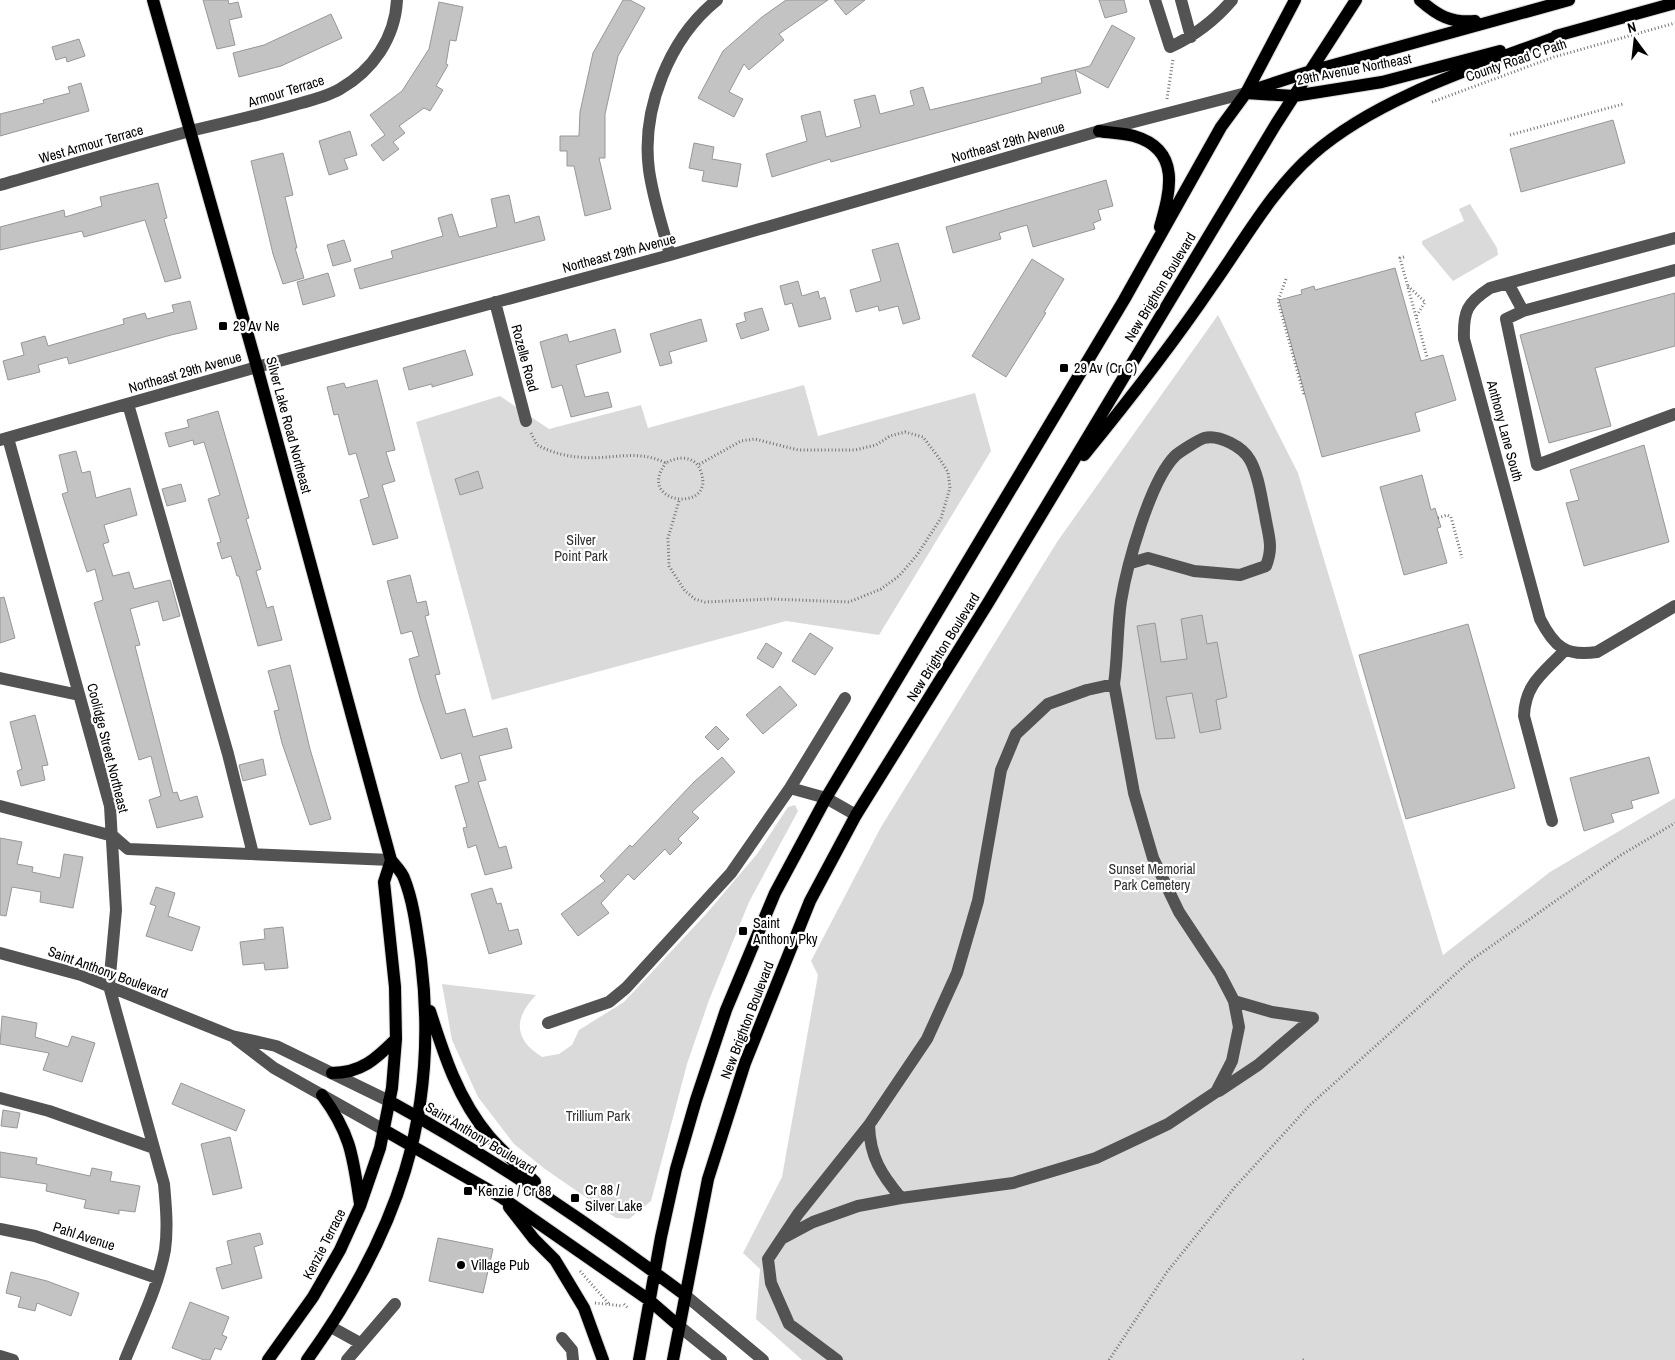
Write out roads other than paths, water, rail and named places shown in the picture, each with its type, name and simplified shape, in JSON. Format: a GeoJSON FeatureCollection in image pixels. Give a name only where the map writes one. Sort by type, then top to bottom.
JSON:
{"type":"FeatureCollection","features":[{"type":"Feature","properties":{"kind":"main road","name":"Silver Lake Road Northeast"},"geometry":{"type":"LineString","coordinates":[[154,0],[257,367],[391,860],[404,876],[418,936],[425,996],[426,1050],[418,1117],[411,1147]]}},
{"type":"Feature","properties":{"kind":"main road","name":"New Brighton Boulevard"},"geometry":{"type":"LineString","coordinates":[[639,1360],[649,1300],[676,1169],[696,1100],[726,1010],[775,892],[826,798],[1155,245],[1220,127],[1246,92],[1296,0]]}},
{"type":"Feature","properties":{"kind":"main road","name":"New Brighton Boulevard"},"geometry":{"type":"LineString","coordinates":[[673,1360],[708,1179],[745,1063],[810,901],[856,815],[1056,490],[1308,72],[1356,0]]}},
{"type":"Feature","properties":{"kind":"main road"},"geometry":{"type":"LineString","coordinates":[[1420,0],[1430,9],[1456,22],[1502,18]]}},
{"type":"Feature","properties":{"kind":"main road","name":"29th Avenue Northeast"},"geometry":{"type":"LineString","coordinates":[[1246,92],[1308,72],[1569,0]]}},
{"type":"Feature","properties":{"kind":"main road","name":"29th Avenue Northeast"},"geometry":{"type":"LineString","coordinates":[[1246,92],[1294,96],[1382,82],[1675,3]]}},
{"type":"Feature","properties":{"kind":"main road"},"geometry":{"type":"LineString","coordinates":[[1056,490],[1141,386],[1276,193],[1313,154],[1370,115],[1432,85],[1564,34]]}},
{"type":"Feature","properties":{"kind":"main road"},"geometry":{"type":"LineString","coordinates":[[1099,131],[1135,136],[1152,146],[1162,155],[1170,174],[1169,195],[1155,245]]}},
{"type":"Feature","properties":{"kind":"main road"},"geometry":{"type":"LineString","coordinates":[[384,1130],[396,1039],[395,987],[384,882],[391,860]]}},
{"type":"Feature","properties":{"kind":"main road"},"geometry":{"type":"LineString","coordinates":[[425,996],[446,1060],[459,1091],[489,1136],[549,1198]]}},
{"type":"Feature","properties":{"kind":"main road"},"geometry":{"type":"LineString","coordinates":[[332,1073],[348,1073],[360,1068],[376,1058],[396,1039]]}},
{"type":"Feature","properties":{"kind":"main road"},"geometry":{"type":"LineString","coordinates":[[322,1095],[334,1112],[351,1146],[360,1206]]}},
{"type":"Feature","properties":{"kind":"main road","name":"Saint Anthony Boulevard"},"geometry":{"type":"LineString","coordinates":[[389,1101],[549,1198],[685,1294]]}},
{"type":"Feature","properties":{"kind":"main road","name":"Saint Anthony Boulevard"},"geometry":{"type":"LineString","coordinates":[[384,1130],[501,1197],[649,1300],[679,1326]]}},
{"type":"Feature","properties":{"kind":"main road","name":"Kenzie Terrace"},"geometry":{"type":"LineString","coordinates":[[268,1360],[314,1297],[340,1250],[360,1206],[384,1130]]}},
{"type":"Feature","properties":{"kind":"main road"},"geometry":{"type":"LineString","coordinates":[[307,1360],[331,1327],[366,1268],[390,1218],[406,1170],[411,1147]]}},
{"type":"Feature","properties":{"kind":"main road"},"geometry":{"type":"LineString","coordinates":[[501,1197],[534,1239],[555,1260],[584,1308],[603,1360]]}},
{"type":"Feature","properties":{"kind":"street","name":"Armour Terrace"},"geometry":{"type":"LineString","coordinates":[[191,131],[246,119],[339,90],[360,75],[376,58],[389,37],[396,12],[397,0]]}},
{"type":"Feature","properties":{"kind":"street"},"geometry":{"type":"LineString","coordinates":[[670,255],[649,170],[648,134],[656,99],[667,66],[686,34],[716,0]]}},
{"type":"Feature","properties":{"kind":"street"},"geometry":{"type":"LineString","coordinates":[[1155,0],[1170,46],[1191,37],[1224,10],[1232,0]]}},
{"type":"Feature","properties":{"kind":"street"},"geometry":{"type":"LineString","coordinates":[[1181,0],[1191,37]]}},
{"type":"Feature","properties":{"kind":"street","name":"Northeast 29th Avenue"},"geometry":{"type":"LineString","coordinates":[[4,439],[257,367],[670,255],[1099,131],[1246,92]]}},
{"type":"Feature","properties":{"kind":"street","name":"West Armour Terrace"},"geometry":{"type":"LineString","coordinates":[[0,185],[191,131]]}},
{"type":"Feature","properties":{"kind":"street","name":"Anthony Lane South"},"geometry":{"type":"LineString","coordinates":[[1565,650],[1548,635],[1540,618],[1464,339],[1463,324],[1468,306],[1490,288],[1675,238]]}},
{"type":"Feature","properties":{"kind":"street"},"geometry":{"type":"LineString","coordinates":[[1675,270],[1523,311],[1506,319],[1537,465],[1675,414]]}},
{"type":"Feature","properties":{"kind":"street"},"geometry":{"type":"LineString","coordinates":[[1508,283],[1523,311]]}},
{"type":"Feature","properties":{"kind":"street","name":"Rozelle Road"},"geometry":{"type":"LineString","coordinates":[[495,302],[526,421]]}},
{"type":"Feature","properties":{"kind":"street"},"geometry":{"type":"LineString","coordinates":[[128,404],[228,754],[254,854]]}},
{"type":"Feature","properties":{"kind":"street"},"geometry":{"type":"LineString","coordinates":[[1131,563],[1148,558],[1194,571],[1240,575],[1266,566],[1271,552],[1260,490],[1249,458],[1231,441],[1204,438],[1175,456],[1152,493],[1131,563],[1121,601],[1114,684],[1134,794],[1153,858],[1179,912],[1220,974],[1234,1001],[1239,1027],[1232,1061],[1216,1092]]}},
{"type":"Feature","properties":{"kind":"street","name":"Coolidge Street Northeast"},"geometry":{"type":"LineString","coordinates":[[4,439],[110,806],[116,910],[109,986],[164,1184],[167,1217],[165,1250],[157,1278],[125,1360]]}},
{"type":"Feature","properties":{"kind":"street"},"geometry":{"type":"LineString","coordinates":[[1552,821],[1524,716],[1524,702],[1530,687],[1565,650],[1583,654],[1597,652],[1675,606]]}},
{"type":"Feature","properties":{"kind":"street"},"geometry":{"type":"LineString","coordinates":[[0,678],[79,695]]}},
{"type":"Feature","properties":{"kind":"street"},"geometry":{"type":"LineString","coordinates":[[837,1360],[789,1324],[771,1283],[768,1259],[798,1214],[869,1125],[927,1039],[957,973],[978,901],[1001,770],[1016,734],[1048,704],[1087,690],[1114,684]]}},
{"type":"Feature","properties":{"kind":"street"},"geometry":{"type":"LineString","coordinates":[[548,1023],[609,1002],[626,988],[731,874],[790,788],[845,698]]}},
{"type":"Feature","properties":{"kind":"street"},"geometry":{"type":"LineString","coordinates":[[790,788],[826,798],[856,815]]}},
{"type":"Feature","properties":{"kind":"street"},"geometry":{"type":"LineString","coordinates":[[0,806],[113,836],[128,849],[391,860]]}},
{"type":"Feature","properties":{"kind":"street","name":"Saint Anthony Boulevard"},"geometry":{"type":"LineString","coordinates":[[0,953],[31,960],[109,986],[232,1036],[276,1046],[389,1101]]}},
{"type":"Feature","properties":{"kind":"street"},"geometry":{"type":"LineString","coordinates":[[781,1239],[813,1222],[849,1209],[902,1198],[1014,1183],[1096,1158],[1168,1124],[1258,1065],[1313,1018],[1272,1012],[1234,1001]]}},
{"type":"Feature","properties":{"kind":"street","name":"Saint Anthony Boulevard"},"geometry":{"type":"LineString","coordinates":[[232,1036],[274,1068],[384,1130]]}},
{"type":"Feature","properties":{"kind":"street"},"geometry":{"type":"LineString","coordinates":[[0,1098],[49,1111],[154,1148]]}},
{"type":"Feature","properties":{"kind":"street"},"geometry":{"type":"LineString","coordinates":[[869,1125],[869,1146],[884,1178],[902,1198]]}},
{"type":"Feature","properties":{"kind":"street","name":"Pahl Avenue"},"geometry":{"type":"LineString","coordinates":[[0,1229],[35,1236],[157,1278]]}},
{"type":"Feature","properties":{"kind":"street","name":"Saint Anthony Boulevard"},"geometry":{"type":"LineString","coordinates":[[685,1294],[763,1360]]}},
{"type":"Feature","properties":{"kind":"street"},"geometry":{"type":"LineString","coordinates":[[347,1360],[396,1304]]}},
{"type":"Feature","properties":{"kind":"street","name":"Saint Anthony Boulevard"},"geometry":{"type":"LineString","coordinates":[[679,1326],[720,1360]]}},
{"type":"Feature","properties":{"kind":"street"},"geometry":{"type":"LineString","coordinates":[[331,1327],[360,1343]]}},
{"type":"Feature","properties":{"kind":"street"},"geometry":{"type":"LineString","coordinates":[[562,1338],[572,1350],[573,1360]]}},
{"type":"Feature","properties":{"kind":"street"},"geometry":{"type":"LineString","coordinates":[[0,1356],[12,1360]]}},
{"type":"Feature","properties":{"kind":"place","name":"29 Av Ne"},"geometry":{"type":"Point","coordinates":[223,326]}},
{"type":"Feature","properties":{"kind":"place","name":"29 Av (Cr C)"},"geometry":{"type":"Point","coordinates":[1064,368]}},
{"type":"Feature","properties":{"kind":"place","name":"Saint Anthony Pky"},"geometry":{"type":"Point","coordinates":[743,931]}},
{"type":"Feature","properties":{"kind":"place","name":"Kenzie / Cr 88"},"geometry":{"type":"Point","coordinates":[468,1191]}},
{"type":"Feature","properties":{"kind":"place","name":"Cr 88 / Silver Lake"},"geometry":{"type":"Point","coordinates":[575,1198]}},
{"type":"Feature","properties":{"kind":"place","name":"Village Pub"},"geometry":{"type":"Point","coordinates":[461,1265]}},
{"type":"Feature","properties":{"kind":"park label","name":"Silver Point Park"},"geometry":{"type":"Point","coordinates":[581,548]}},
{"type":"Feature","properties":{"kind":"park label","name":"Sunset Memorial Park Cemetery"},"geometry":{"type":"Point","coordinates":[1152,878]}},
{"type":"Feature","properties":{"kind":"park label","name":"Trillium Park"},"geometry":{"type":"Point","coordinates":[598,1116]}}]}
